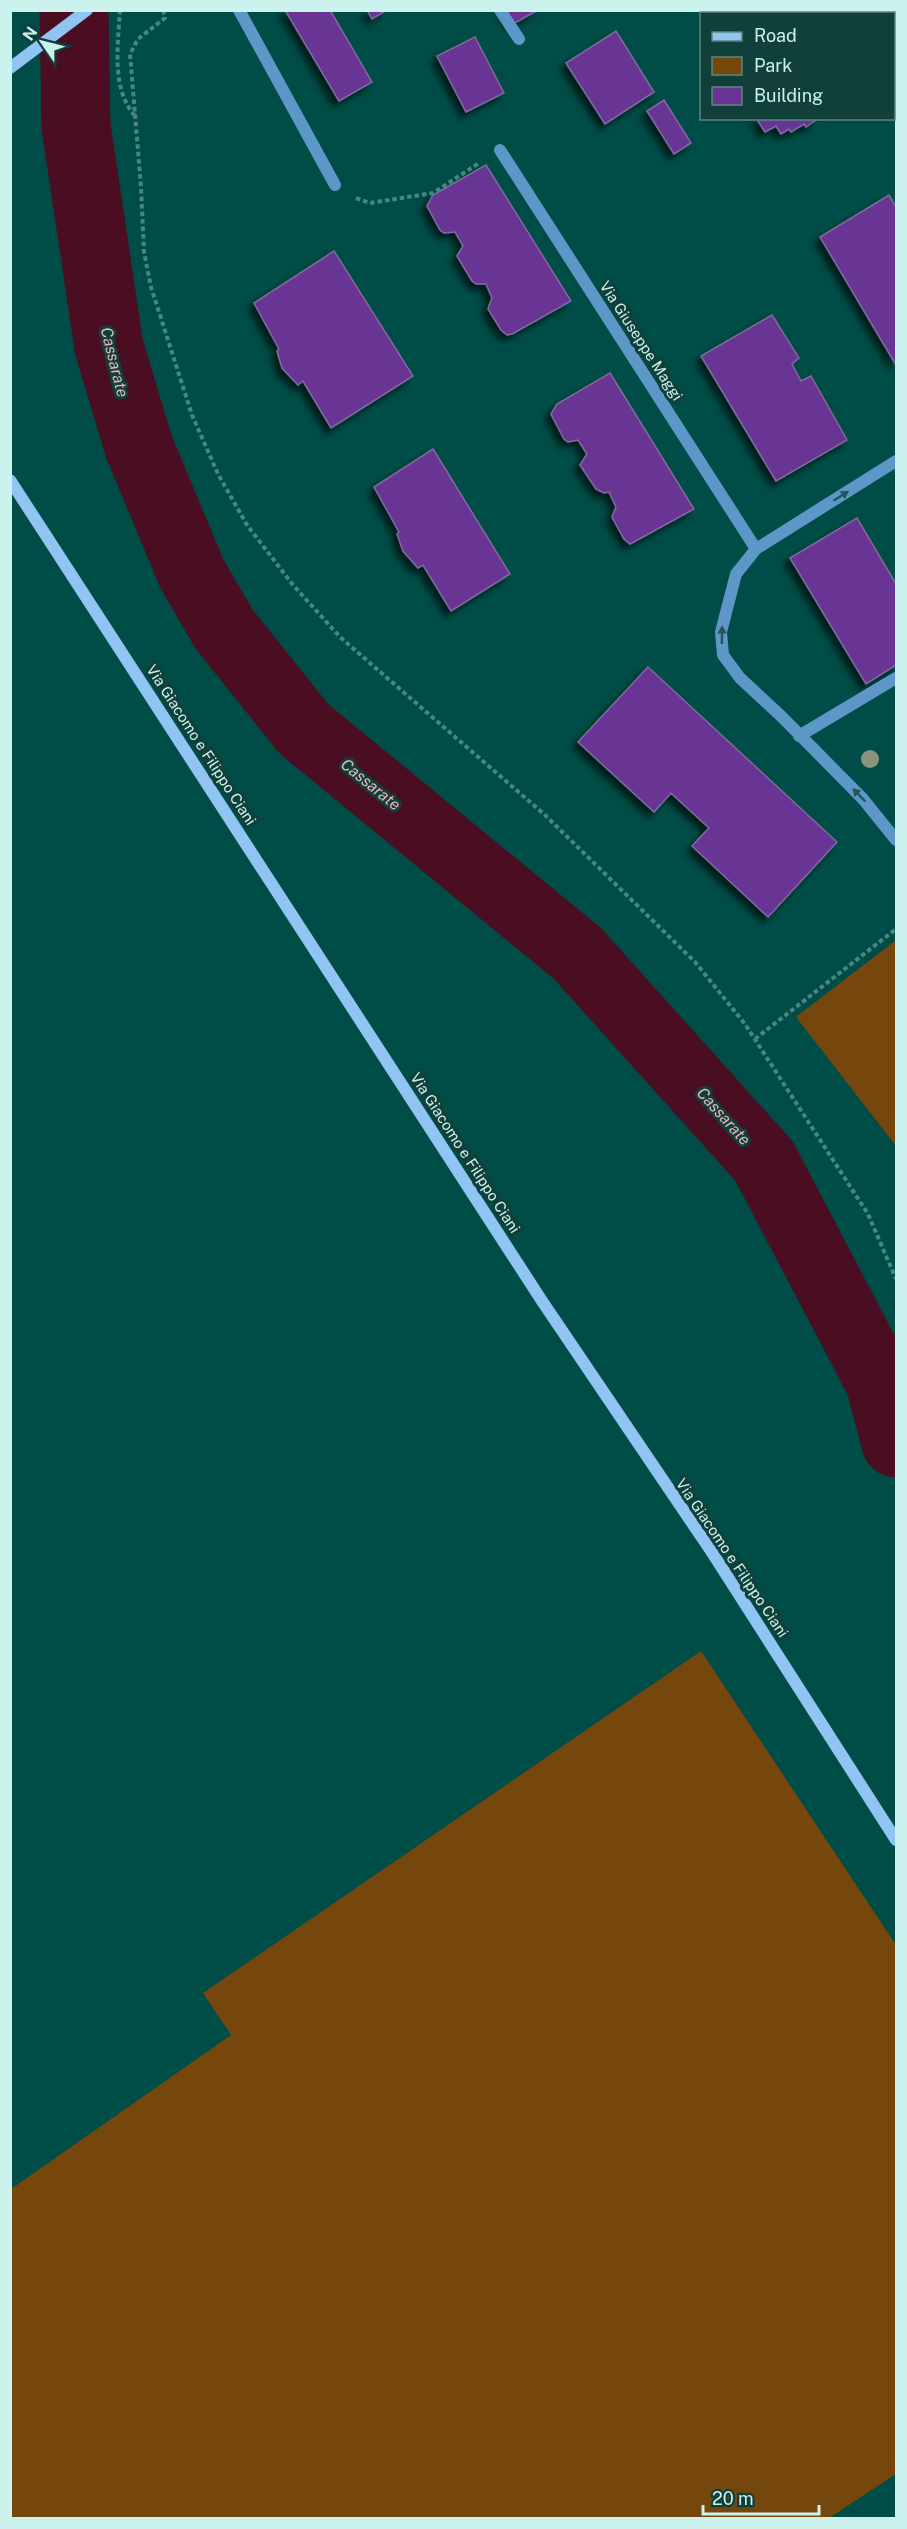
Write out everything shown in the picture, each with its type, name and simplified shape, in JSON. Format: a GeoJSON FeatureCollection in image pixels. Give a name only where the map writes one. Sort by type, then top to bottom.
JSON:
{"type":"FeatureCollection","features":[{"type":"Feature","properties":{"kind":"main road"},"geometry":{"type":"LineString","coordinates":[[10,69],[87,10]]}},
{"type":"Feature","properties":{"kind":"main road","name":"Via Giacomo e Filippo Ciani"},"geometry":{"type":"LineString","coordinates":[[10,480],[542,1301],[713,1554],[897,1840]]}},
{"type":"Feature","properties":{"kind":"street"},"geometry":{"type":"LineString","coordinates":[[239,10],[335,185]]}},
{"type":"Feature","properties":{"kind":"street"},"geometry":{"type":"LineString","coordinates":[[500,10],[519,39]]}},
{"type":"Feature","properties":{"kind":"street","name":"Via Giuseppe Maggi"},"geometry":{"type":"LineString","coordinates":[[500,150],[756,549]]}},
{"type":"Feature","properties":{"kind":"street"},"geometry":{"type":"LineString","coordinates":[[897,461],[756,549],[736,574],[721,632],[723,656],[740,678],[863,799],[897,840]]}},
{"type":"Feature","properties":{"kind":"street"},"geometry":{"type":"LineString","coordinates":[[799,736],[897,678]]}},
{"type":"Feature","properties":{"kind":"path"},"geometry":{"type":"LineString","coordinates":[[120,10],[118,50],[122,94],[126,105],[135,116]]}},
{"type":"Feature","properties":{"kind":"path"},"geometry":{"type":"LineString","coordinates":[[163,10],[165,18],[138,39],[130,54],[144,252],[152,288],[192,415],[218,474],[247,525],[293,585],[340,637],[545,815],[695,962],[755,1039],[868,1215],[897,1279]]}},
{"type":"Feature","properties":{"kind":"path"},"geometry":{"type":"LineString","coordinates":[[335,185],[351,196],[370,203],[433,193],[500,150]]}},
{"type":"Feature","properties":{"kind":"path"},"geometry":{"type":"LineString","coordinates":[[755,1039],[897,929]]}},
{"type":"Feature","properties":{"kind":"green space"},"geometry":{"type":"Polygon","coordinates":[[[896,940],[896,1146],[796,1017],[896,940]]]}},
{"type":"Feature","properties":{"kind":"green space"},"geometry":{"type":"Polygon","coordinates":[[[701,1651],[896,1945],[896,2474],[829,2518],[11,2518],[11,2189],[231,2035],[203,1993],[701,1651]]]}},
{"type":"Feature","properties":{"kind":"building"},"geometry":{"type":"Polygon","coordinates":[[[285,10],[330,10],[372,82],[339,101],[285,10]]]}},
{"type":"Feature","properties":{"kind":"building"},"geometry":{"type":"Polygon","coordinates":[[[367,10],[387,10],[372,19],[367,10]]]}},
{"type":"Feature","properties":{"kind":"building"},"geometry":{"type":"Polygon","coordinates":[[[504,10],[538,10],[513,24],[504,10]]]}},
{"type":"Feature","properties":{"kind":"building"},"geometry":{"type":"Polygon","coordinates":[[[616,31],[654,92],[605,124],[566,63],[616,31]]]}},
{"type":"Feature","properties":{"kind":"building"},"geometry":{"type":"Polygon","coordinates":[[[475,37],[504,93],[466,112],[437,56],[475,37]]]}},
{"type":"Feature","properties":{"kind":"building"},"geometry":{"type":"Polygon","coordinates":[[[664,100],[691,143],[674,154],[647,111],[664,100]]]}},
{"type":"Feature","properties":{"kind":"building"},"geometry":{"type":"Polygon","coordinates":[[[757,120],[816,120],[806,127],[804,124],[791,132],[789,129],[781,134],[776,126],[765,132],[757,120]]]}},
{"type":"Feature","properties":{"kind":"building"},"geometry":{"type":"Polygon","coordinates":[[[486,165],[571,301],[507,335],[501,330],[488,309],[492,298],[486,284],[476,284],[472,281],[457,256],[463,246],[455,232],[444,233],[440,230],[427,206],[433,195],[486,165]]]}},
{"type":"Feature","properties":{"kind":"building"},"geometry":{"type":"Polygon","coordinates":[[[889,195],[896,207],[896,365],[820,237],[889,195]]]}},
{"type":"Feature","properties":{"kind":"building"},"geometry":{"type":"Polygon","coordinates":[[[334,251],[413,376],[331,428],[303,381],[298,385],[282,368],[277,351],[279,349],[254,303],[334,251]]]}},
{"type":"Feature","properties":{"kind":"building"},"geometry":{"type":"Polygon","coordinates":[[[772,315],[799,358],[792,364],[801,381],[811,376],[847,440],[776,481],[701,356],[772,315]]]}},
{"type":"Feature","properties":{"kind":"building"},"geometry":{"type":"Polygon","coordinates":[[[610,373],[694,509],[630,544],[624,539],[612,517],[616,507],[609,492],[604,493],[596,489],[580,465],[587,454],[578,440],[568,442],[564,439],[551,414],[557,404],[610,373]]]}},
{"type":"Feature","properties":{"kind":"building"},"geometry":{"type":"Polygon","coordinates":[[[433,449],[510,574],[451,611],[423,565],[418,568],[403,551],[397,534],[399,532],[374,487],[433,449]]]}},
{"type":"Feature","properties":{"kind":"building"},"geometry":{"type":"Polygon","coordinates":[[[857,518],[896,584],[896,665],[866,684],[790,558],[857,518]]]}},
{"type":"Feature","properties":{"kind":"building"},"geometry":{"type":"Polygon","coordinates":[[[648,667],[837,842],[768,917],[692,846],[709,828],[671,793],[654,812],[578,742],[648,667]]]}},
{"type":"Feature","properties":{"kind":"waterway","name":"Cassarate"},"geometry":{"type":"LineString","coordinates":[[74,10],[76,126],[109,347],[139,447],[192,574],[224,629],[304,729],[577,953],[764,1161],[880,1382],[896,1443]]}}]}
